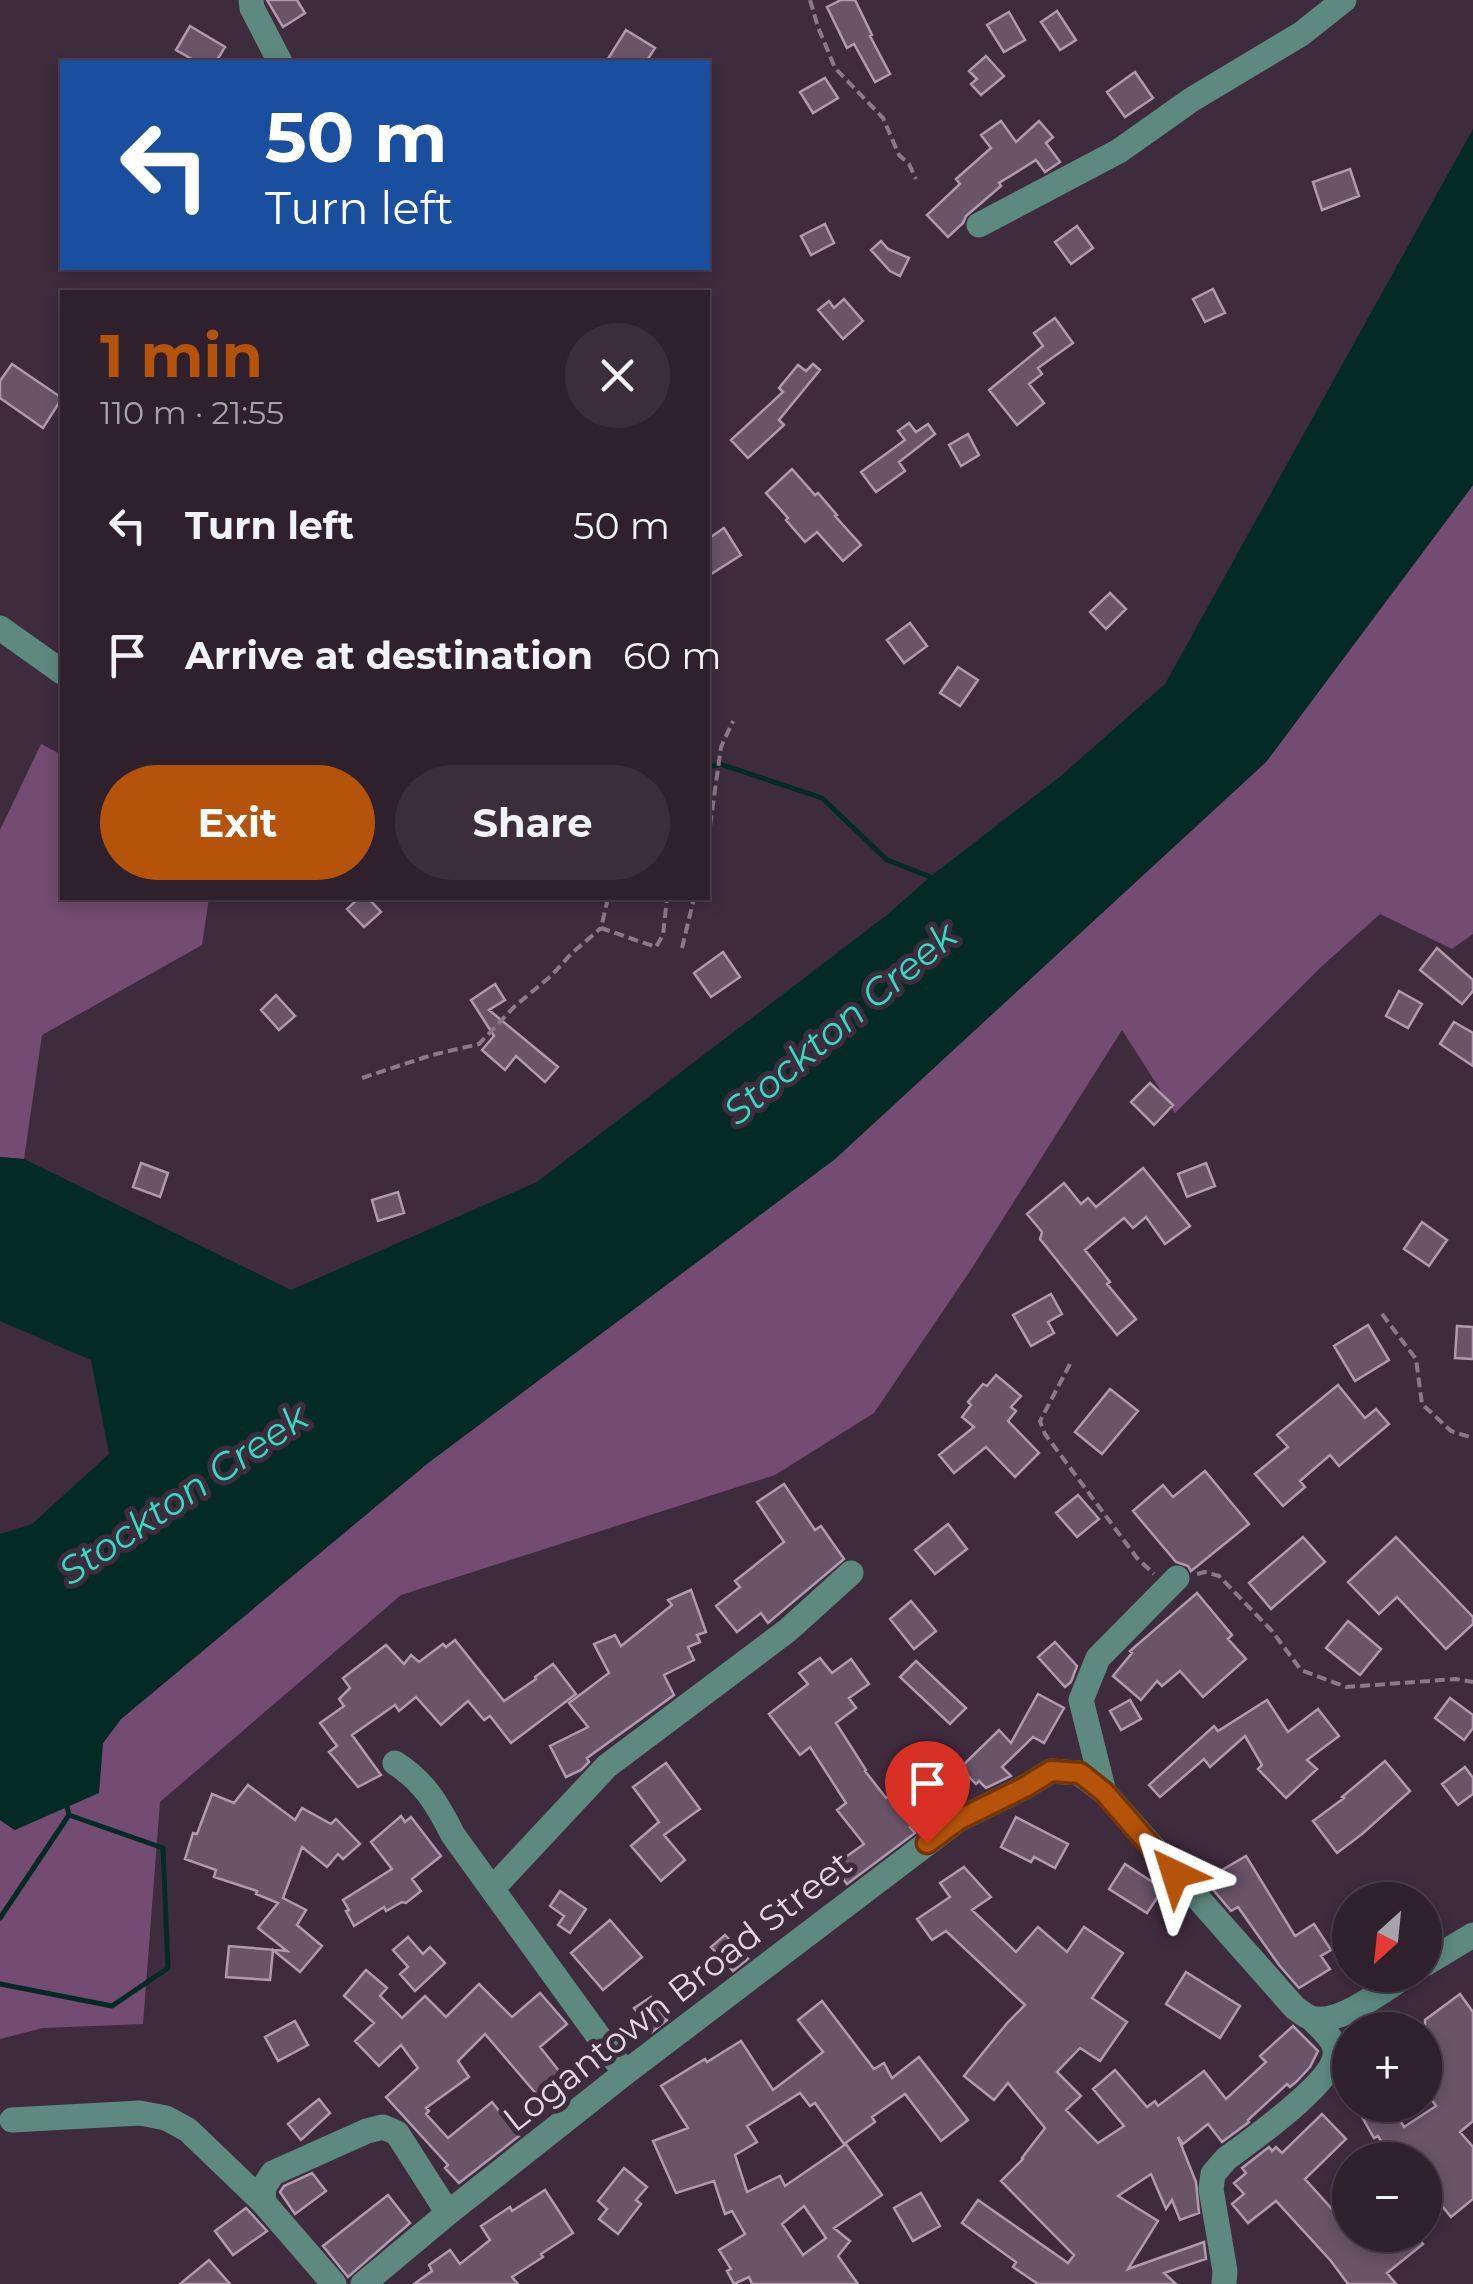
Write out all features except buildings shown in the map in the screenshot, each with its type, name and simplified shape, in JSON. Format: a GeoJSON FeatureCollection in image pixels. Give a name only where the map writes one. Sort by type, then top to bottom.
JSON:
{"type":"FeatureCollection","features":[{"type":"Feature","properties":{"kind":"street"},"geometry":{"type":"LineString","coordinates":[[251,0],[279,60]]}},
{"type":"Feature","properties":{"kind":"street"},"geometry":{"type":"LineString","coordinates":[[980,225],[1111,155],[1191,100],[1301,34],[1344,0]]}},
{"type":"Feature","properties":{"kind":"street"},"geometry":{"type":"LineString","coordinates":[[0,628],[60,671]]}},
{"type":"Feature","properties":{"kind":"street"},"geometry":{"type":"LineString","coordinates":[[492,1889],[607,1766],[788,1630],[851,1573]]}},
{"type":"Feature","properties":{"kind":"street"},"geometry":{"type":"LineString","coordinates":[[1104,1792],[1081,1700],[1098,1658],[1178,1578]]}},
{"type":"Feature","properties":{"kind":"street"},"geometry":{"type":"LineString","coordinates":[[395,1763],[436,1801],[453,1835],[625,2074]]}},
{"type":"Feature","properties":{"kind":"street","name":"Logantown Broad Street"},"geometry":{"type":"LineString","coordinates":[[364,2284],[448,2212],[958,1820],[1051,1771],[1080,1773],[1104,1792],[1295,2008],[1328,2035],[1336,2047],[1334,2063],[1320,2083],[1226,2159],[1213,2174],[1211,2189],[1224,2284]]}},
{"type":"Feature","properties":{"kind":"street"},"geometry":{"type":"LineString","coordinates":[[1442,1954],[1473,1935]]}},
{"type":"Feature","properties":{"kind":"street"},"geometry":{"type":"LineString","coordinates":[[1312,2020],[1342,2014],[1379,1992]]}},
{"type":"Feature","properties":{"kind":"street"},"geometry":{"type":"LineString","coordinates":[[12,2120],[140,2113],[166,2118],[188,2130],[264,2204],[334,2284]]}},
{"type":"Feature","properties":{"kind":"street"},"geometry":{"type":"LineString","coordinates":[[264,2204],[263,2188],[273,2173],[367,2130],[382,2127],[398,2133],[448,2212]]}},
{"type":"Feature","properties":{"kind":"path"},"geometry":{"type":"LineString","coordinates":[[810,0],[835,68],[884,118],[899,155],[916,180]]}},
{"type":"Feature","properties":{"kind":"path"},"geometry":{"type":"LineString","coordinates":[[710,827],[722,747],[733,721]]}},
{"type":"Feature","properties":{"kind":"path"},"geometry":{"type":"LineString","coordinates":[[362,1078],[432,1054],[478,1044],[601,928],[608,900]]}},
{"type":"Feature","properties":{"kind":"path"},"geometry":{"type":"LineString","coordinates":[[601,928],[656,946],[663,935],[667,900]]}},
{"type":"Feature","properties":{"kind":"path"},"geometry":{"type":"LineString","coordinates":[[682,948],[694,900]]}},
{"type":"Feature","properties":{"kind":"path"},"geometry":{"type":"LineString","coordinates":[[1382,1314],[1416,1359],[1422,1404],[1451,1431],[1473,1438]]}},
{"type":"Feature","properties":{"kind":"path"},"geometry":{"type":"LineString","coordinates":[[1070,1364],[1040,1421],[1045,1434],[1138,1558],[1156,1576],[1178,1578],[1205,1572],[1219,1576],[1272,1632],[1301,1670],[1346,1686],[1456,1678],[1473,1682]]}},
{"type":"Feature","properties":{"kind":"shaded area"},"geometry":{"type":"Polygon","coordinates":[[[1473,485],[1473,934],[1452,949],[1380,914],[1320,968],[1175,1113],[1122,1030],[972,1268],[874,1413],[775,1475],[401,1595],[160,1802],[143,2024],[43,2028],[0,2039],[0,1820],[15,1830],[103,1743],[121,1719],[428,1463],[835,1159],[1266,762],[1473,485]]]}},
{"type":"Feature","properties":{"kind":"shaded area"},"geometry":{"type":"Polygon","coordinates":[[[41,744],[60,754],[60,900],[209,900],[202,945],[42,1035],[24,1159],[0,1157],[0,830],[41,744]]]}},
{"type":"Feature","properties":{"kind":"water","name":"Stockton Creek"},"geometry":{"type":"Polygon","coordinates":[[[1473,129],[1473,485],[1266,762],[835,1159],[428,1463],[121,1719],[103,1743],[99,1793],[15,1830],[0,1820],[0,1534],[32,1524],[109,1454],[91,1360],[0,1321],[0,1157],[24,1159],[291,1290],[537,1182],[887,915],[1062,775],[1165,684],[1473,129]]]}},
{"type":"Feature","properties":{"kind":"waterway"},"geometry":{"type":"LineString","coordinates":[[710,766],[720,764],[822,798],[887,860],[936,879]]}},
{"type":"Feature","properties":{"kind":"waterway"},"geometry":{"type":"LineString","coordinates":[[0,1918],[69,1815],[66,1802]]}},
{"type":"Feature","properties":{"kind":"waterway"},"geometry":{"type":"LineString","coordinates":[[0,1984],[112,2006],[168,1968],[163,1848],[69,1815]]}},
{"type":"Feature","properties":{"kind":"route"},"geometry":{"type":"LineString","coordinates":[[927,1843],[958,1820],[1051,1771],[1080,1773],[1104,1792],[1175,1874]]}}]}
